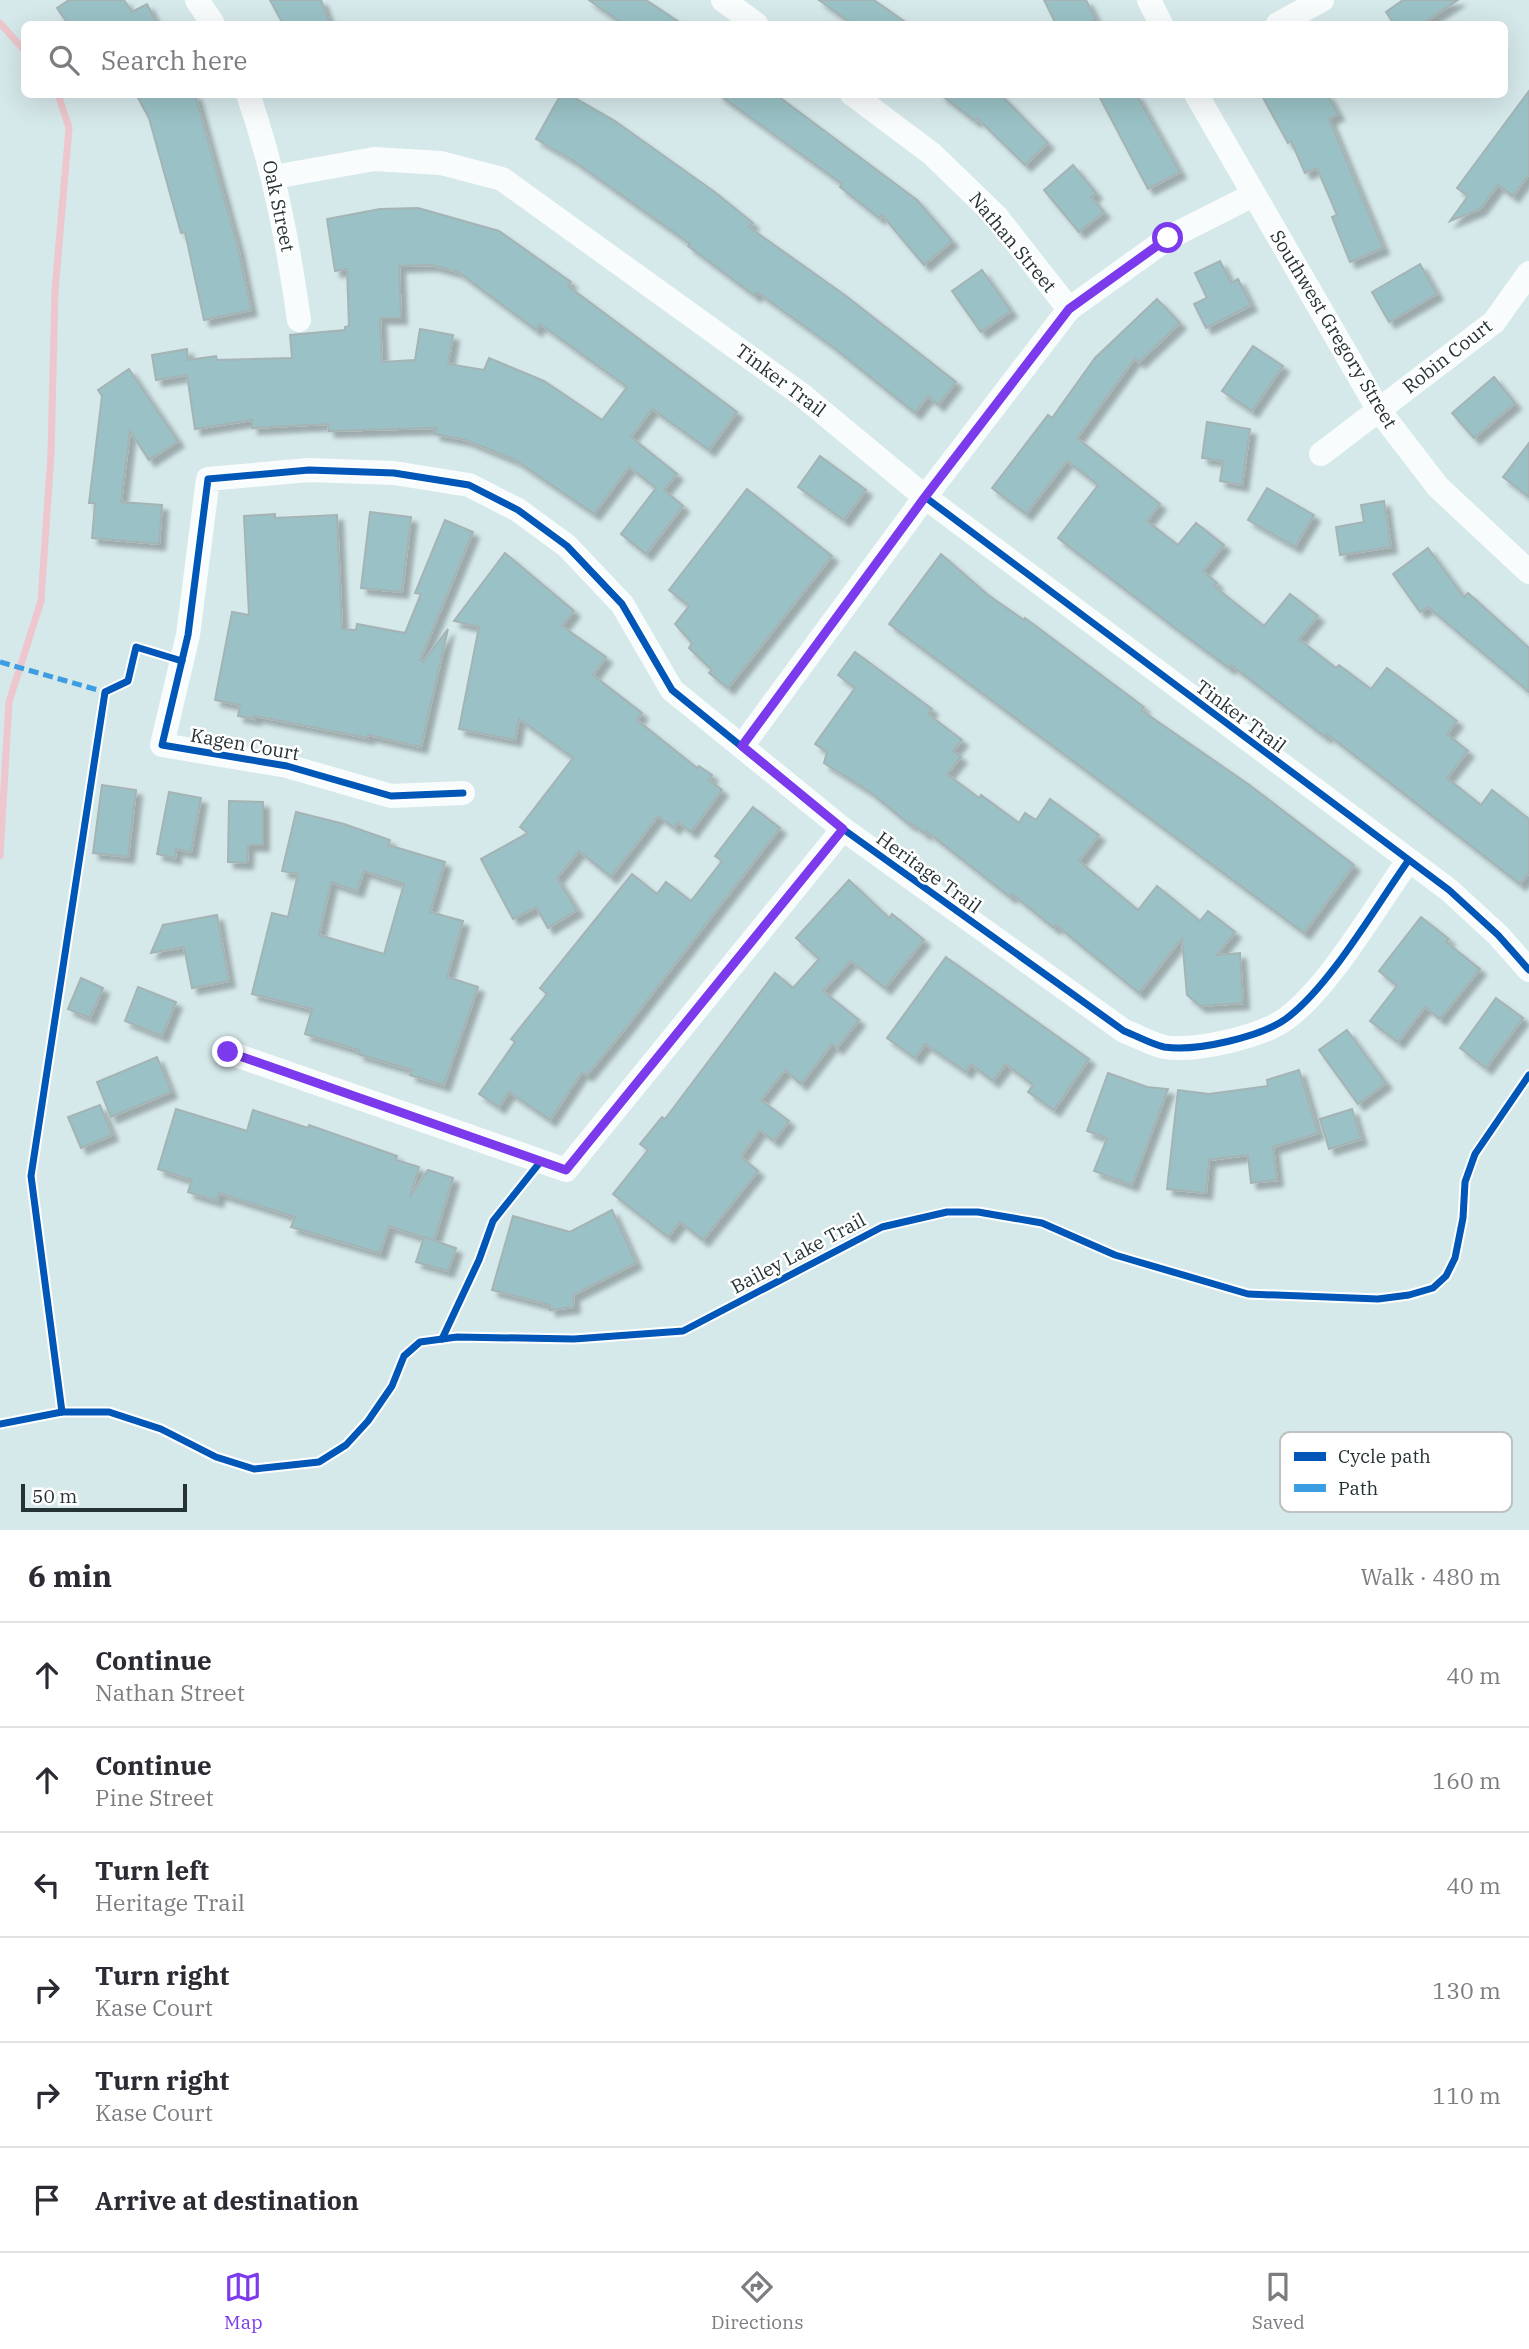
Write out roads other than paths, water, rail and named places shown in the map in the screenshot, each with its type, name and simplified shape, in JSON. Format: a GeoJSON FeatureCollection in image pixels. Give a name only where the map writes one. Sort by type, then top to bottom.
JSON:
{"type":"FeatureCollection","features":[{"type":"Feature","properties":{"kind":"street"},"geometry":{"type":"LineString","coordinates":[[197,0],[211,21]]}},
{"type":"Feature","properties":{"kind":"street"},"geometry":{"type":"LineString","coordinates":[[723,0],[752,21]]}},
{"type":"Feature","properties":{"kind":"street"},"geometry":{"type":"LineString","coordinates":[[1149,0],[1160,21]]}},
{"type":"Feature","properties":{"kind":"street"},"geometry":{"type":"LineString","coordinates":[[1284,21],[1322,0]]}},
{"type":"Feature","properties":{"kind":"street","name":"Oak Street"},"geometry":{"type":"LineString","coordinates":[[249,98],[274,177],[287,235],[299,320]]}},
{"type":"Feature","properties":{"kind":"street","name":"Nathan Street"},"geometry":{"type":"LineString","coordinates":[[857,98],[932,154],[996,216],[1069,309],[1168,238],[1253,195]]}},
{"type":"Feature","properties":{"kind":"street","name":"Southwest Gregory Street"},"geometry":{"type":"LineString","coordinates":[[1198,98],[1378,409],[1438,487],[1529,572]]}},
{"type":"Feature","properties":{"kind":"street","name":"Tinker Trail"},"geometry":{"type":"LineString","coordinates":[[274,177],[374,159],[441,163],[502,179],[802,395],[925,497],[1449,890],[1498,935],[1529,970]]}},
{"type":"Feature","properties":{"kind":"street","name":"Robin Court"},"geometry":{"type":"LineString","coordinates":[[1321,454],[1494,322],[1529,273]]}},
{"type":"Feature","properties":{"kind":"street"},"geometry":{"type":"LineString","coordinates":[[742,746],[925,497],[1069,309]]}},
{"type":"Feature","properties":{"kind":"street","name":"Heritage Trail"},"geometry":{"type":"LineString","coordinates":[[208,479],[309,470],[394,473],[469,485],[518,510],[567,546],[622,604],[672,690],[843,829],[1124,1031],[1163,1047],[1207,1046],[1242,1037],[1286,1019],[1319,987],[1408,861]]}},
{"type":"Feature","properties":{"kind":"street","name":"Kagen Court"},"geometry":{"type":"LineString","coordinates":[[208,479],[188,635],[162,745],[287,766],[391,796],[463,793]]}},
{"type":"Feature","properties":{"kind":"street"},"geometry":{"type":"LineString","coordinates":[[228,1052],[566,1170],[843,829]]}},
{"type":"Feature","properties":{"kind":"waterway"},"geometry":{"type":"LineString","coordinates":[[0,23],[21,47]]}},
{"type":"Feature","properties":{"kind":"waterway"},"geometry":{"type":"LineString","coordinates":[[0,856],[9,702],[41,601],[51,454],[55,291],[69,128],[59,98]]}}]}
